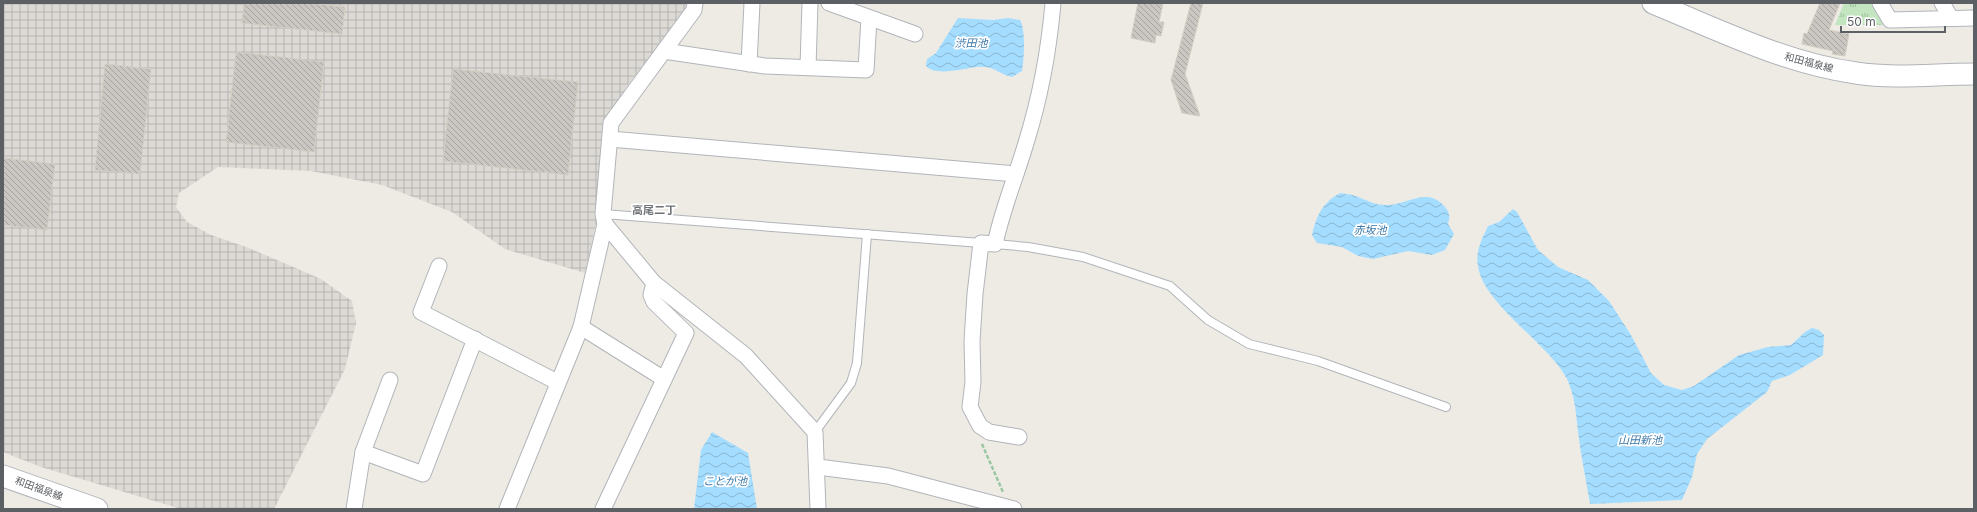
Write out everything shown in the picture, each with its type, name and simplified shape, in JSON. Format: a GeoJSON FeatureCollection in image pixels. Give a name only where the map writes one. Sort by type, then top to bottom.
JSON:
{"type":"FeatureCollection","features":[{"type":"Feature","properties":{"kind":"main road","name":"和田福泉線"},"geometry":{"type":"LineString","coordinates":[[1653,3],[1744,41],[1821,66],[1857,73],[1974,74]]}},
{"type":"Feature","properties":{"kind":"main road","name":"和田福泉線"},"geometry":{"type":"LineString","coordinates":[[3,476],[97,509]]}},
{"type":"Feature","properties":{"kind":"street"},"geometry":{"type":"LineString","coordinates":[[507,509],[557,382],[581,328],[604,219],[612,123],[694,10],[695,3]]}},
{"type":"Feature","properties":{"kind":"street"},"geometry":{"type":"LineString","coordinates":[[750,64],[752,3]]}},
{"type":"Feature","properties":{"kind":"street"},"geometry":{"type":"LineString","coordinates":[[808,67],[810,3]]}},
{"type":"Feature","properties":{"kind":"street"},"geometry":{"type":"LineString","coordinates":[[829,3],[915,34]]}},
{"type":"Feature","properties":{"kind":"street"},"geometry":{"type":"LineString","coordinates":[[1019,437],[989,432],[980,426],[970,407],[973,382],[972,341],[974,294],[988,244],[998,229],[1016,174],[1041,88],[1053,3]]}},
{"type":"Feature","properties":{"kind":"street"},"geometry":{"type":"LineString","coordinates":[[1880,3],[1890,20],[1974,18]]}},
{"type":"Feature","properties":{"kind":"street"},"geometry":{"type":"LineString","coordinates":[[1942,3],[1951,18]]}},
{"type":"Feature","properties":{"kind":"street"},"geometry":{"type":"LineString","coordinates":[[664,51],[750,64],[866,70],[869,18]]}},
{"type":"Feature","properties":{"kind":"street"},"geometry":{"type":"LineString","coordinates":[[610,139],[1016,174]]}},
{"type":"Feature","properties":{"kind":"street"},"geometry":{"type":"LineString","coordinates":[[604,219],[654,283],[746,356],[815,432],[818,467],[818,509]]}},
{"type":"Feature","properties":{"kind":"street"},"geometry":{"type":"LineString","coordinates":[[439,266],[421,312],[557,382]]}},
{"type":"Feature","properties":{"kind":"street"},"geometry":{"type":"LineString","coordinates":[[603,509],[686,333],[654,302],[651,295],[654,283]]}},
{"type":"Feature","properties":{"kind":"street"},"geometry":{"type":"LineString","coordinates":[[581,328],[664,379]]}},
{"type":"Feature","properties":{"kind":"street"},"geometry":{"type":"LineString","coordinates":[[364,452],[423,474],[475,340]]}},
{"type":"Feature","properties":{"kind":"street"},"geometry":{"type":"LineString","coordinates":[[354,509],[364,452],[390,380]]}},
{"type":"Feature","properties":{"kind":"street"},"geometry":{"type":"LineString","coordinates":[[818,467],[888,476],[1012,509]]}},
{"type":"Feature","properties":{"kind":"lane"},"geometry":{"type":"LineString","coordinates":[[604,219],[868,234],[1028,247],[1083,258],[1170,286],[1208,320],[1249,344],[1318,361],[1446,407]]}},
{"type":"Feature","properties":{"kind":"lane"},"geometry":{"type":"LineString","coordinates":[[815,432],[852,383],[857,363],[868,234]]}},
{"type":"Feature","properties":{"kind":"path"},"geometry":{"type":"LineString","coordinates":[[980,440],[1012,509]]}},
{"type":"Feature","properties":{"kind":"shaded area"},"geometry":{"type":"Polygon","coordinates":[[[3,3],[687,3],[686,11],[627,86],[606,124],[598,214],[585,273],[505,249],[452,212],[382,185],[311,171],[218,167],[179,193],[176,207],[187,222],[211,235],[249,248],[321,279],[352,301],[356,323],[345,369],[274,509],[181,509],[41,467],[3,452],[3,3]]]}},
{"type":"Feature","properties":{"kind":"green space"},"geometry":{"type":"Polygon","coordinates":[[[1844,3],[1872,3],[1884,25],[1835,25],[1844,3]]]}},
{"type":"Feature","properties":{"kind":"water","name":"渋田池"},"geometry":{"type":"Polygon","coordinates":[[[958,18],[993,20],[1008,18],[1020,20],[1024,37],[1022,71],[1012,77],[988,67],[936,71],[926,66],[927,59],[936,53],[958,18]]]}},
{"type":"Feature","properties":{"kind":"water","name":"赤坂池"},"geometry":{"type":"Polygon","coordinates":[[[1340,193],[1359,197],[1381,205],[1401,203],[1416,198],[1431,198],[1438,201],[1447,209],[1449,215],[1448,224],[1454,234],[1445,250],[1432,255],[1408,251],[1373,259],[1358,256],[1342,247],[1317,243],[1312,235],[1318,216],[1325,205],[1340,193]]]}},
{"type":"Feature","properties":{"kind":"water","name":"山田新池"},"geometry":{"type":"Polygon","coordinates":[[[1513,209],[1517,212],[1538,250],[1558,267],[1588,280],[1609,301],[1631,335],[1651,373],[1664,385],[1682,390],[1694,386],[1739,355],[1768,347],[1791,345],[1805,332],[1812,328],[1819,330],[1824,335],[1823,355],[1790,375],[1772,381],[1767,392],[1707,439],[1697,454],[1692,477],[1682,500],[1590,504],[1575,405],[1567,379],[1546,352],[1491,295],[1478,266],[1478,250],[1488,226],[1499,222],[1513,209]]]}},
{"type":"Feature","properties":{"kind":"water","name":"ことが池"},"geometry":{"type":"Polygon","coordinates":[[[712,432],[748,453],[757,509],[694,509],[701,450],[712,432]]]}},
{"type":"Feature","properties":{"kind":"building"},"geometry":{"type":"Polygon","coordinates":[[[244,3],[309,3],[345,7],[342,34],[242,23],[244,3]]]}},
{"type":"Feature","properties":{"kind":"building"},"geometry":{"type":"Polygon","coordinates":[[[1138,3],[1163,3],[1159,22],[1164,22],[1161,36],[1156,35],[1155,43],[1131,38],[1138,3]]]}},
{"type":"Feature","properties":{"kind":"building"},"geometry":{"type":"Polygon","coordinates":[[[1191,3],[1203,3],[1185,74],[1200,116],[1182,113],[1171,80],[1191,3]]]}},
{"type":"Feature","properties":{"kind":"building"},"geometry":{"type":"Polygon","coordinates":[[[1820,3],[1840,3],[1829,30],[1849,34],[1845,56],[1832,54],[1833,51],[1802,44],[1804,33],[1807,34],[1820,3]]]}},
{"type":"Feature","properties":{"kind":"building"},"geometry":{"type":"Polygon","coordinates":[[[236,52],[324,62],[314,152],[226,142],[236,52]]]}},
{"type":"Feature","properties":{"kind":"building"},"geometry":{"type":"Polygon","coordinates":[[[105,64],[151,69],[140,174],[95,170],[105,64]]]}},
{"type":"Feature","properties":{"kind":"building"},"geometry":{"type":"Polygon","coordinates":[[[453,69],[578,82],[568,175],[443,161],[453,69]]]}},
{"type":"Feature","properties":{"kind":"building"},"geometry":{"type":"Polygon","coordinates":[[[3,158],[55,164],[47,230],[3,225],[3,158]]]}},
{"type":"Feature","properties":{"kind":"district","name":"高尾二丁"},"geometry":{"type":"Point","coordinates":[654,210]}}]}
